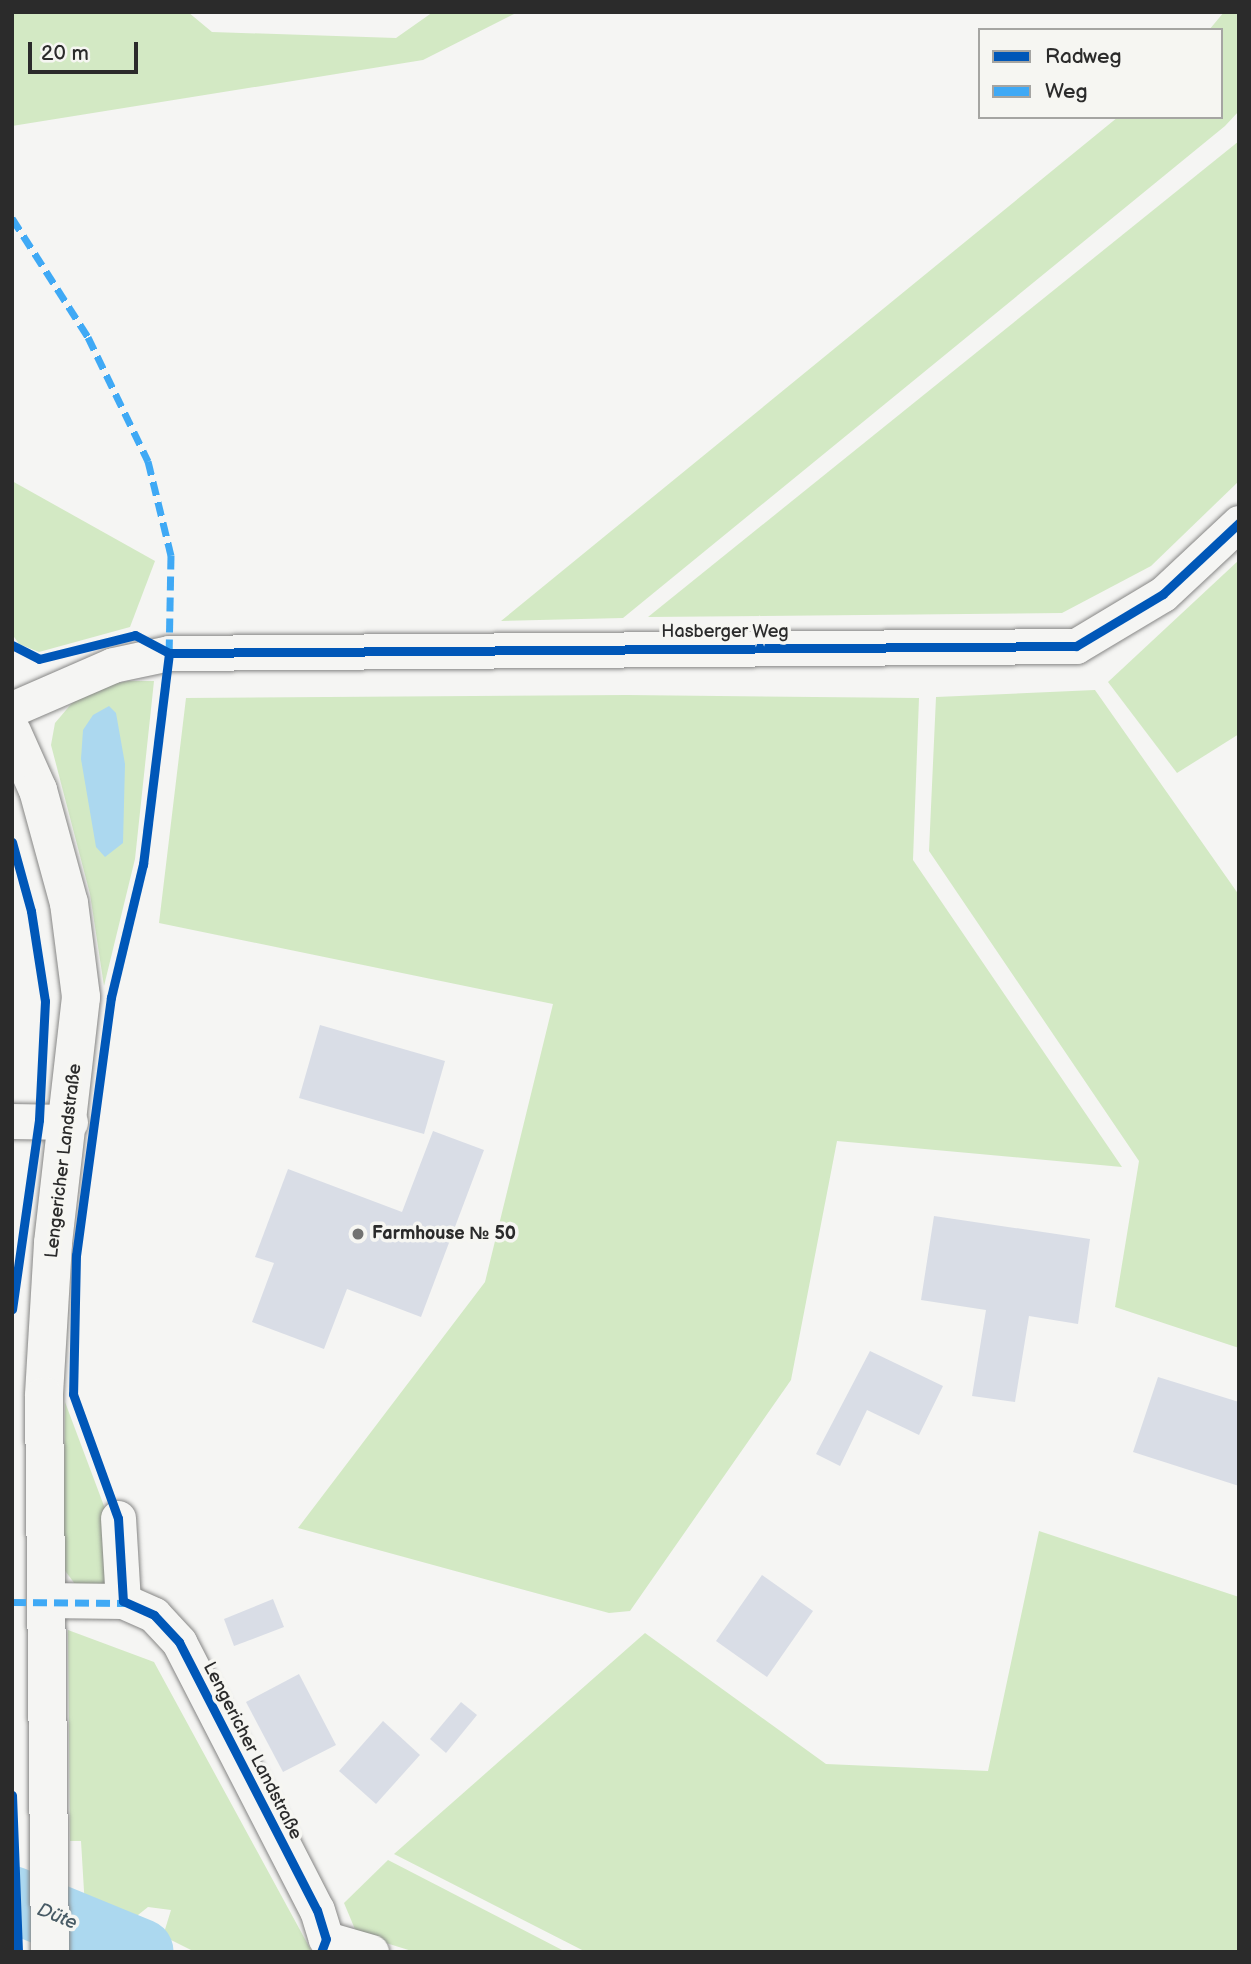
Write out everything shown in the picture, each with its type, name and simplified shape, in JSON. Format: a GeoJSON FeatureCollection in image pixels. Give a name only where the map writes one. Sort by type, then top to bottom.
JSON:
{"type":"FeatureCollection","features":[{"type":"Feature","properties":{"kind":"main road","name":"Lengericher Landstraße"},"geometry":{"type":"LineString","coordinates":[[12,732],[38,790],[69,903],[81,997],[70,1122],[53,1243],[44,1396],[44,1600],[50,1947]]}},
{"type":"Feature","properties":{"kind":"street","name":"Hasberger Weg"},"geometry":{"type":"LineString","coordinates":[[12,709],[113,665],[170,653],[1076,646],[1163,594],[1239,523]]}},
{"type":"Feature","properties":{"kind":"street"},"geometry":{"type":"LineString","coordinates":[[12,1121],[70,1122]]}},
{"type":"Feature","properties":{"kind":"street"},"geometry":{"type":"LineString","coordinates":[[118,1518],[123,1601]]}},
{"type":"Feature","properties":{"kind":"street","name":"Lengericher Landstraße"},"geometry":{"type":"LineString","coordinates":[[44,1600],[123,1601],[154,1615],[178,1642],[317,1910],[326,1938],[371,1952]]}},
{"type":"Feature","properties":{"kind":"green space"},"geometry":{"type":"Polygon","coordinates":[[[12,12],[188,12],[212,32],[396,38],[433,12],[518,12],[423,60],[12,126],[12,12]]]}},
{"type":"Feature","properties":{"kind":"green space"},"geometry":{"type":"Polygon","coordinates":[[[1224,12],[1239,12],[1239,111],[1225,126],[623,618],[501,621],[1116,119],[1223,119],[1223,28],[1211,28],[1224,12]]]}},
{"type":"Feature","properties":{"kind":"green space"},"geometry":{"type":"Polygon","coordinates":[[[1239,141],[1239,481],[1151,566],[1062,613],[648,617],[1239,141]]]}},
{"type":"Feature","properties":{"kind":"green space"},"geometry":{"type":"Polygon","coordinates":[[[12,481],[155,561],[130,627],[39,652],[19,644],[12,634],[12,481]]]}},
{"type":"Feature","properties":{"kind":"green space"},"geometry":{"type":"Polygon","coordinates":[[[1239,560],[1239,734],[1177,773],[1108,682],[1239,560]]]}},
{"type":"Feature","properties":{"kind":"green space"},"geometry":{"type":"Polygon","coordinates":[[[128,681],[154,681],[135,859],[104,986],[90,894],[51,745],[55,723],[72,703],[98,687],[128,681]]]}},
{"type":"Feature","properties":{"kind":"green space"},"geometry":{"type":"Polygon","coordinates":[[[1095,690],[1239,895],[1239,1348],[1115,1307],[1139,1161],[929,851],[936,697],[1095,690]]]}},
{"type":"Feature","properties":{"kind":"green space"},"geometry":{"type":"Polygon","coordinates":[[[627,695],[919,698],[913,860],[1122,1167],[837,1141],[791,1380],[630,1611],[609,1613],[298,1528],[485,1282],[553,1004],[159,923],[186,698],[627,695]]]}},
{"type":"Feature","properties":{"kind":"green space"},"geometry":{"type":"Polygon","coordinates":[[[65,1402],[110,1522],[112,1588],[78,1588],[63,1568],[65,1402]]]}},
{"type":"Feature","properties":{"kind":"green space"},"geometry":{"type":"Polygon","coordinates":[[[1039,1531],[1239,1597],[1239,1952],[586,1952],[394,1854],[645,1633],[826,1764],[988,1771],[1039,1531]]]}},
{"type":"Feature","properties":{"kind":"green space"},"geometry":{"type":"Polygon","coordinates":[[[68,1630],[154,1662],[312,1952],[195,1952],[163,1936],[171,1910],[148,1907],[128,1923],[85,1908],[81,1841],[70,1841],[68,1630]]]}},
{"type":"Feature","properties":{"kind":"green space"},"geometry":{"type":"Polygon","coordinates":[[[388,1860],[566,1952],[415,1952],[357,1934],[344,1903],[388,1860]]]}},
{"type":"Feature","properties":{"kind":"water"},"geometry":{"type":"Polygon","coordinates":[[[109,706],[116,713],[125,764],[123,843],[105,857],[96,847],[81,759],[83,730],[93,715],[109,706]]]}},
{"type":"Feature","properties":{"kind":"building"},"geometry":{"type":"Polygon","coordinates":[[[320,1025],[445,1061],[424,1134],[299,1098],[320,1025]]]}},
{"type":"Feature","properties":{"kind":"building","name":"Farmhouse № 50"},"geometry":{"type":"Polygon","coordinates":[[[433,1131],[484,1150],[421,1317],[347,1289],[324,1349],[252,1322],[274,1263],[255,1257],[288,1169],[402,1212],[433,1131]]]}},
{"type":"Feature","properties":{"kind":"building"},"geometry":{"type":"Polygon","coordinates":[[[934,1216],[1090,1239],[1078,1324],[1029,1316],[1015,1402],[972,1396],[986,1310],[921,1300],[934,1216]]]}},
{"type":"Feature","properties":{"kind":"building"},"geometry":{"type":"Polygon","coordinates":[[[870,1351],[943,1386],[919,1435],[867,1410],[840,1466],[816,1454],[870,1351]]]}},
{"type":"Feature","properties":{"kind":"building"},"geometry":{"type":"Polygon","coordinates":[[[1158,1377],[1239,1402],[1239,1486],[1133,1452],[1158,1377]]]}},
{"type":"Feature","properties":{"kind":"building"},"geometry":{"type":"Polygon","coordinates":[[[762,1575],[813,1611],[767,1677],[716,1641],[762,1575]]]}},
{"type":"Feature","properties":{"kind":"building"},"geometry":{"type":"Polygon","coordinates":[[[273,1599],[284,1627],[234,1646],[224,1619],[273,1599]]]}},
{"type":"Feature","properties":{"kind":"building"},"geometry":{"type":"Polygon","coordinates":[[[299,1674],[336,1745],[283,1772],[246,1702],[299,1674]]]}},
{"type":"Feature","properties":{"kind":"building"},"geometry":{"type":"Polygon","coordinates":[[[461,1702],[477,1715],[446,1753],[430,1739],[461,1702]]]}},
{"type":"Feature","properties":{"kind":"building"},"geometry":{"type":"Polygon","coordinates":[[[383,1721],[420,1755],[376,1804],[339,1771],[383,1721]]]}},
{"type":"Feature","properties":{"kind":"waterway","name":"Düte"},"geometry":{"type":"LineString","coordinates":[[12,1899],[141,1952]]}},
{"type":"Feature","properties":{"kind":"marked path"},"geometry":{"type":"LineString","coordinates":[[12,218],[88,337],[148,461],[171,555],[169,656]]}},
{"type":"Feature","properties":{"kind":"marked path"},"geometry":{"type":"LineString","coordinates":[[12,1602],[127,1603]]}},
{"type":"Feature","properties":{"kind":"cycle path"},"geometry":{"type":"LineString","coordinates":[[12,645],[39,659],[135,635],[169,653],[1076,646],[1163,594],[1239,523]]}},
{"type":"Feature","properties":{"kind":"cycle path"},"geometry":{"type":"LineString","coordinates":[[169,653],[143,864],[111,997],[76,1255],[73,1394],[118,1518],[123,1601],[154,1615],[179,1642],[317,1910],[326,1939],[321,1952]]}},
{"type":"Feature","properties":{"kind":"cycle path"},"geometry":{"type":"LineString","coordinates":[[12,842],[31,911],[45,1001],[39,1120],[12,1309]]}},
{"type":"Feature","properties":{"kind":"cycle path"},"geometry":{"type":"LineString","coordinates":[[12,1795],[18,1952]]}},
{"type":"Feature","properties":{"kind":"place","name":"Farmhouse № 50"},"geometry":{"type":"Point","coordinates":[358,1234]}}]}
